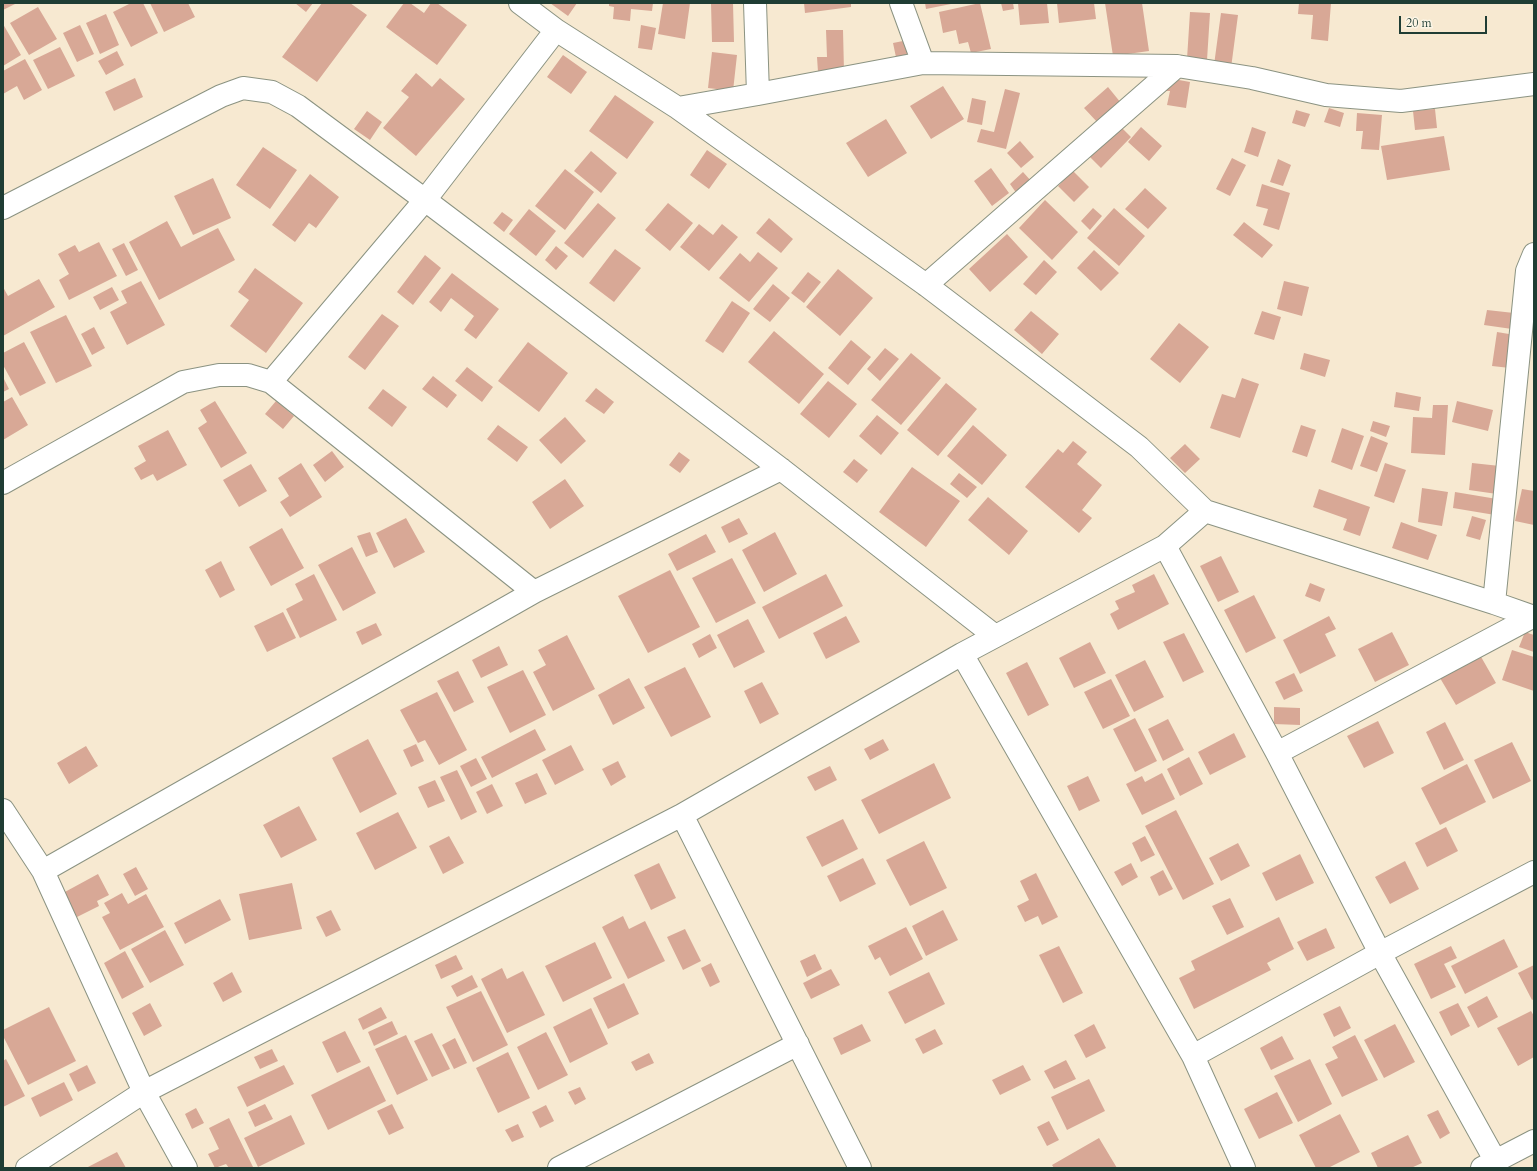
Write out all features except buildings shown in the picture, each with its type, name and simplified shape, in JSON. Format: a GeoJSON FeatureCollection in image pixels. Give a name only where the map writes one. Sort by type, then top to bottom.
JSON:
{"type":"FeatureCollection","features":[{"type":"Feature","properties":{"kind":"street"},"geometry":{"type":"LineString","coordinates":[[520,3],[556,30],[678,108],[926,285],[1139,447],[1205,511],[1534,616]]}},
{"type":"Feature","properties":{"kind":"street"},"geometry":{"type":"LineString","coordinates":[[755,3],[758,94]]}},
{"type":"Feature","properties":{"kind":"street"},"geometry":{"type":"LineString","coordinates":[[902,3],[923,63]]}},
{"type":"Feature","properties":{"kind":"street"},"geometry":{"type":"LineString","coordinates":[[271,382],[425,200],[556,30]]}},
{"type":"Feature","properties":{"kind":"street"},"geometry":{"type":"LineString","coordinates":[[678,108],[923,63],[1177,66],[1252,78],[1326,95],[1401,101],[1534,84]]}},
{"type":"Feature","properties":{"kind":"street"},"geometry":{"type":"LineString","coordinates":[[926,285],[1177,66]]}},
{"type":"Feature","properties":{"kind":"street"},"geometry":{"type":"LineString","coordinates":[[3,208],[221,96],[243,88],[272,92],[298,106],[425,200],[781,469],[995,636]]}},
{"type":"Feature","properties":{"kind":"street"},"geometry":{"type":"LineString","coordinates":[[1494,603],[1527,271],[1534,254]]}},
{"type":"Feature","properties":{"kind":"street"},"geometry":{"type":"LineString","coordinates":[[3,483],[183,382],[219,375],[248,375],[271,382],[534,592]]}},
{"type":"Feature","properties":{"kind":"street"},"geometry":{"type":"LineString","coordinates":[[43,871],[534,592],[781,469]]}},
{"type":"Feature","properties":{"kind":"street"},"geometry":{"type":"LineString","coordinates":[[27,1168],[144,1092],[682,815],[962,654],[1165,546],[1205,511]]}},
{"type":"Feature","properties":{"kind":"street"},"geometry":{"type":"LineString","coordinates":[[1165,546],[1277,753],[1488,1164],[1534,1140]]}},
{"type":"Feature","properties":{"kind":"street"},"geometry":{"type":"LineString","coordinates":[[1277,753],[1534,616]]}},
{"type":"Feature","properties":{"kind":"street"},"geometry":{"type":"LineString","coordinates":[[962,654],[1193,1056],[1244,1168]]}},
{"type":"Feature","properties":{"kind":"street"},"geometry":{"type":"LineString","coordinates":[[3,810],[43,871],[144,1092],[186,1168]]}},
{"type":"Feature","properties":{"kind":"street"},"geometry":{"type":"LineString","coordinates":[[682,815],[860,1168]]}},
{"type":"Feature","properties":{"kind":"street"},"geometry":{"type":"LineString","coordinates":[[1193,1056],[1380,953],[1534,872]]}},
{"type":"Feature","properties":{"kind":"street"},"geometry":{"type":"LineString","coordinates":[[560,1168],[798,1044]]}}]}
